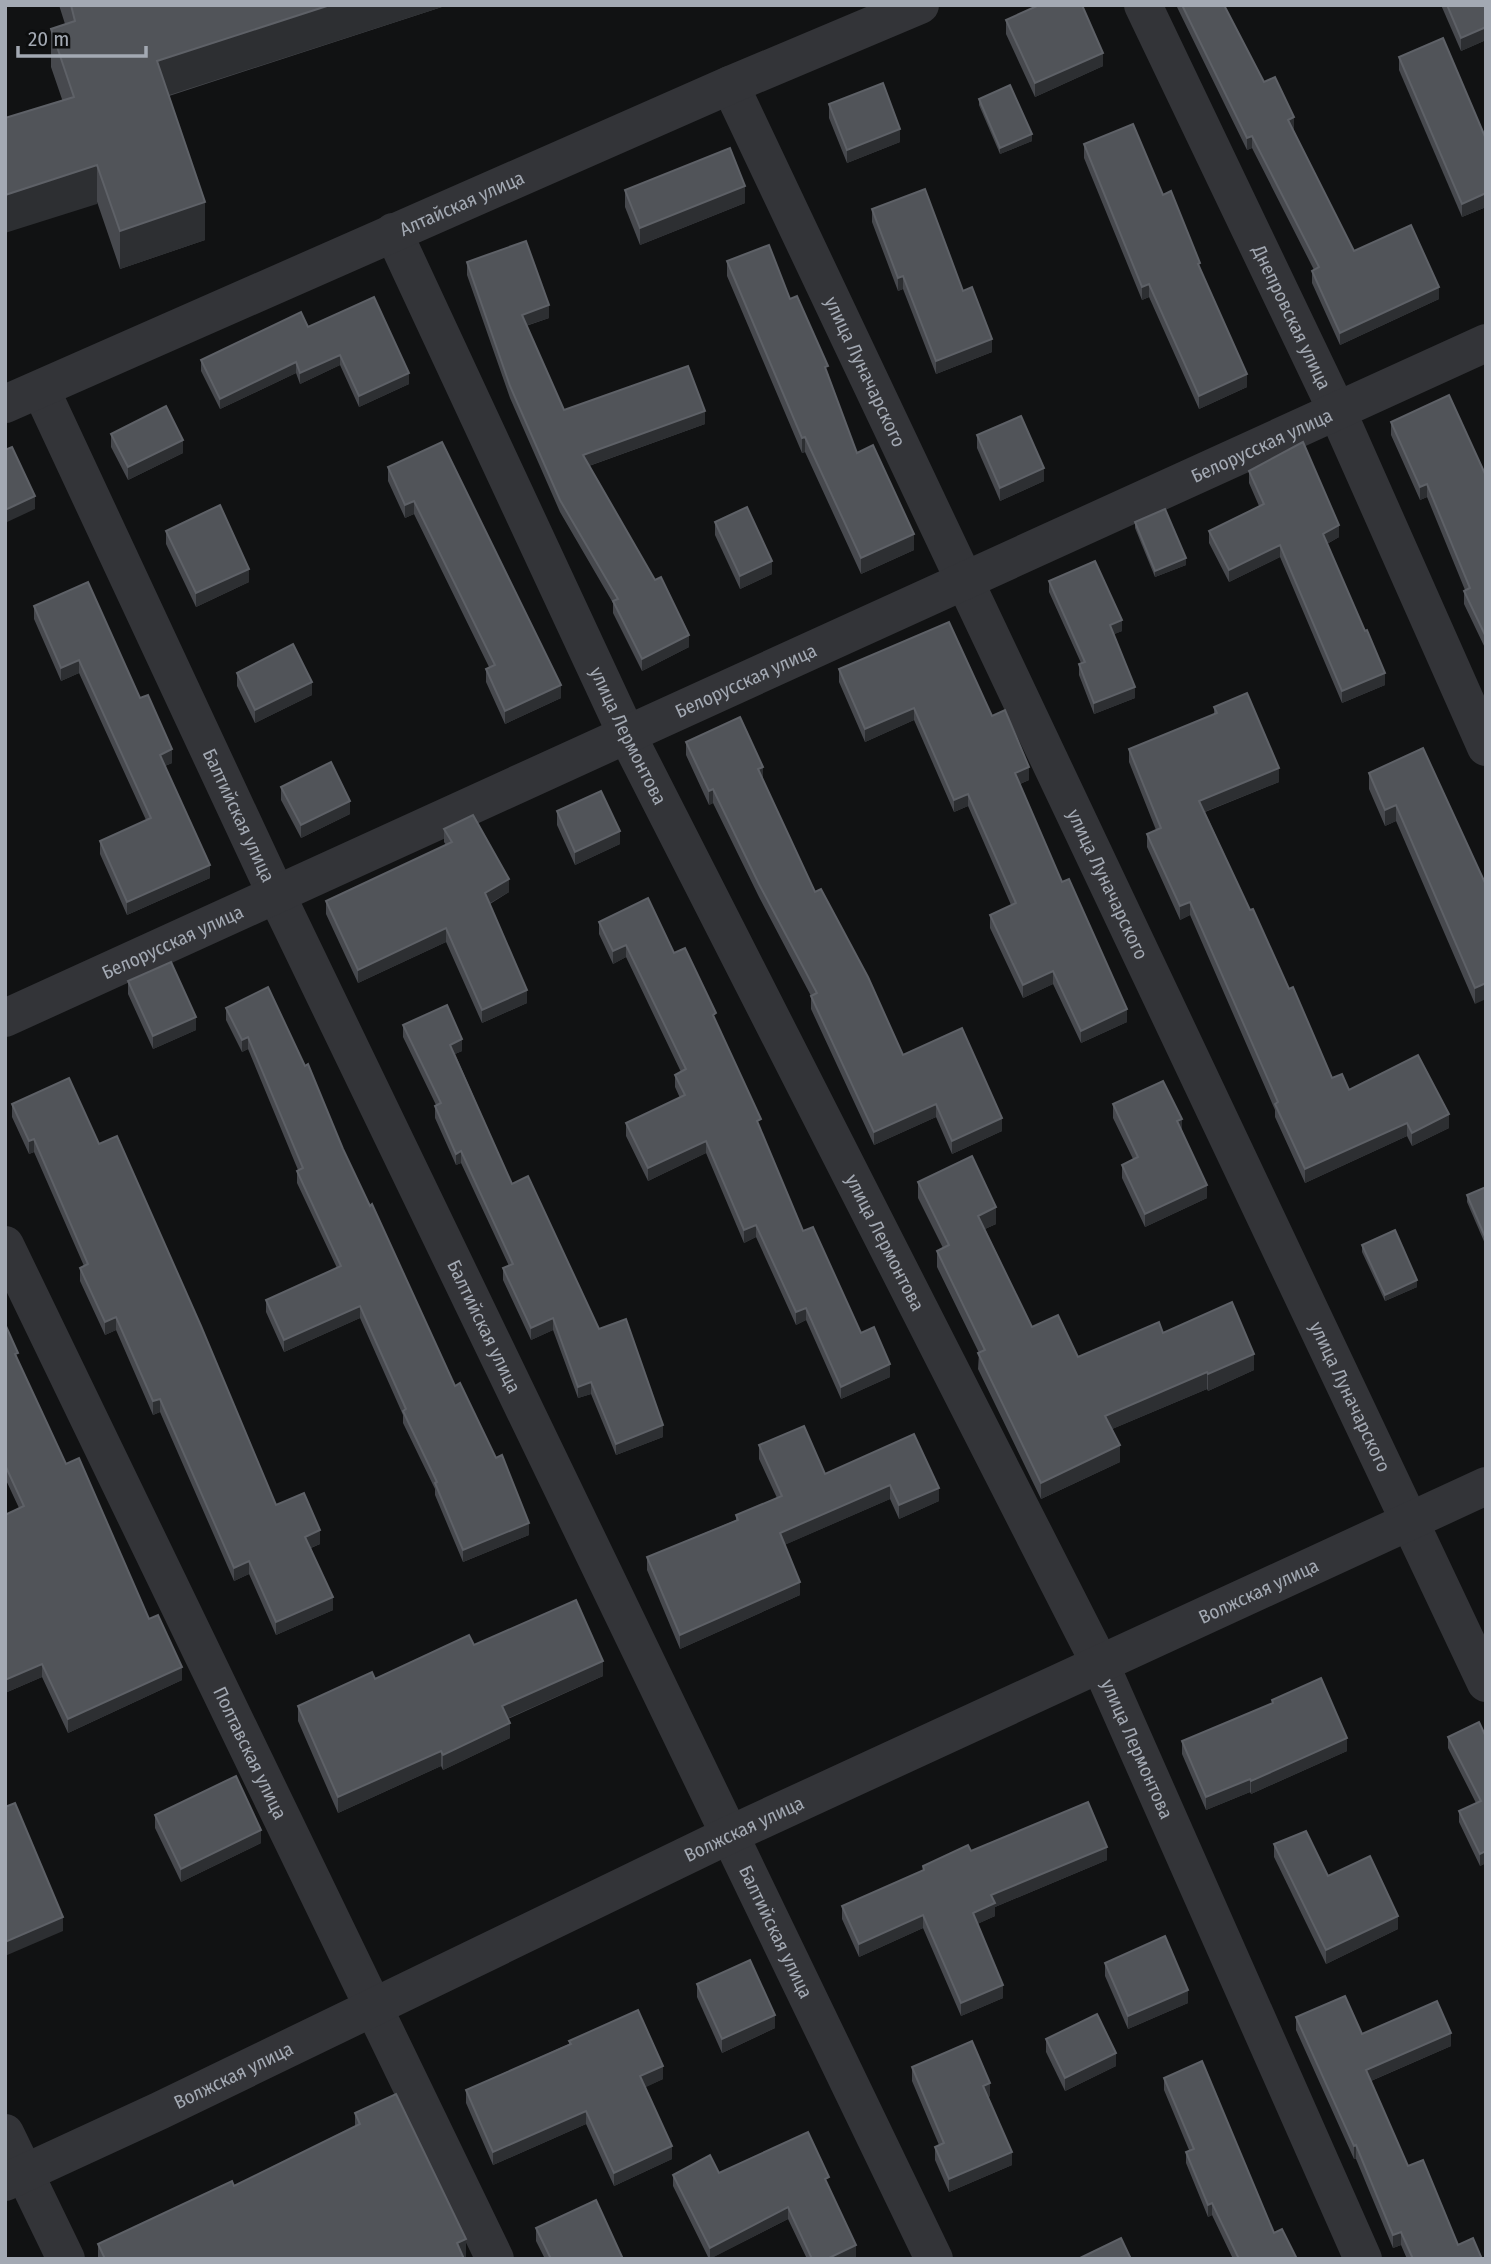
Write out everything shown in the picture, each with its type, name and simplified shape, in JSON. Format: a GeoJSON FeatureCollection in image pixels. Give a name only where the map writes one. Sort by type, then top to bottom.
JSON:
{"type":"FeatureCollection","features":[{"type":"Feature","properties":{"kind":"street","name":"Алтайская улица"},"geometry":{"type":"LineString","coordinates":[[5,404],[730,85],[920,5]]}},
{"type":"Feature","properties":{"kind":"street","name":"Днепровская улица"},"geometry":{"type":"LineString","coordinates":[[1143,5],[1337,411],[1486,747]]}},
{"type":"Feature","properties":{"kind":"street","name":"улица Луначарского"},"geometry":{"type":"LineString","coordinates":[[730,85],[1486,1683]]}},
{"type":"Feature","properties":{"kind":"street","name":"улица Лермонтова"},"geometry":{"type":"LineString","coordinates":[[393,232],[627,735],[1100,1664],[1363,2259]]}},
{"type":"Feature","properties":{"kind":"street","name":"Белорусская улица"},"geometry":{"type":"LineString","coordinates":[[5,1018],[1486,343]]}},
{"type":"Feature","properties":{"kind":"street","name":"Балтийская улица"},"geometry":{"type":"LineString","coordinates":[[41,390],[276,894],[934,2259]]}},
{"type":"Feature","properties":{"kind":"street","name":"Полтавская улица"},"geometry":{"type":"LineString","coordinates":[[5,1245],[495,2259]]}},
{"type":"Feature","properties":{"kind":"street","name":"Волжская улица"},"geometry":{"type":"LineString","coordinates":[[14,2178],[729,1835],[1486,1486]]}},
{"type":"Feature","properties":{"kind":"street"},"geometry":{"type":"LineString","coordinates":[[5,2133],[14,2178],[66,2259]]}},
{"type":"Feature","properties":{"kind":"building"},"geometry":{"type":"Polygon","coordinates":[[[71,5],[330,5],[157,61],[205,202],[120,231],[97,165],[5,195],[5,118],[74,97],[51,29],[75,21],[71,5]]]}},
{"type":"Feature","properties":{"kind":"building"},"geometry":{"type":"Polygon","coordinates":[[[1039,5],[1082,5],[1103,53],[1035,83],[1006,20],[1039,5]]]}},
{"type":"Feature","properties":{"kind":"building"},"geometry":{"type":"Polygon","coordinates":[[[1182,5],[1224,5],[1264,82],[1275,77],[1294,117],[1288,120],[1354,251],[1411,225],[1439,287],[1340,333],[1312,271],[1319,267],[1252,136],[1247,138],[1182,5]]]}},
{"type":"Feature","properties":{"kind":"building"},"geometry":{"type":"Polygon","coordinates":[[[1447,5],[1486,5],[1486,27],[1461,38],[1447,5]]]}},
{"type":"Feature","properties":{"kind":"building"},"geometry":{"type":"Polygon","coordinates":[[[1443,38],[1486,139],[1486,193],[1462,204],[1399,57],[1443,38]]]}},
{"type":"Feature","properties":{"kind":"building"},"geometry":{"type":"Polygon","coordinates":[[[883,83],[900,129],[847,150],[829,104],[883,83]]]}},
{"type":"Feature","properties":{"kind":"building"},"geometry":{"type":"Polygon","coordinates":[[[1010,85],[1032,134],[1000,148],[979,99],[1010,85]]]}},
{"type":"Feature","properties":{"kind":"building"},"geometry":{"type":"Polygon","coordinates":[[[1133,124],[1163,195],[1171,191],[1200,263],[1198,264],[1247,374],[1199,396],[1149,284],[1142,287],[1084,144],[1133,124]]]}},
{"type":"Feature","properties":{"kind":"building"},"geometry":{"type":"Polygon","coordinates":[[[730,148],[745,186],[640,228],[625,190],[730,148]]]}},
{"type":"Feature","properties":{"kind":"building"},"geometry":{"type":"Polygon","coordinates":[[[925,189],[963,291],[972,287],[992,339],[936,361],[903,276],[898,278],[872,209],[925,189]]]}},
{"type":"Feature","properties":{"kind":"building"},"geometry":{"type":"Polygon","coordinates":[[[526,241],[549,305],[522,315],[564,410],[688,366],[705,411],[583,455],[655,580],[661,577],[689,635],[642,659],[613,601],[618,599],[560,500],[510,386],[467,262],[526,241]]]}},
{"type":"Feature","properties":{"kind":"building"},"geometry":{"type":"Polygon","coordinates":[[[769,245],[790,299],[797,296],[828,366],[825,367],[857,453],[873,445],[914,534],[861,558],[805,437],[802,438],[727,261],[769,245]]]}},
{"type":"Feature","properties":{"kind":"building"},"geometry":{"type":"Polygon","coordinates":[[[374,297],[409,373],[359,396],[340,355],[300,373],[296,362],[220,399],[201,360],[301,312],[308,327],[374,297]]]}},
{"type":"Feature","properties":{"kind":"building"},"geometry":{"type":"Polygon","coordinates":[[[1449,395],[1486,476],[1486,637],[1464,591],[1470,588],[1427,484],[1420,487],[1391,422],[1449,395]]]}},
{"type":"Feature","properties":{"kind":"building"},"geometry":{"type":"Polygon","coordinates":[[[166,406],[183,440],[128,467],[111,434],[166,406]]]}},
{"type":"Feature","properties":{"kind":"building"},"geometry":{"type":"Polygon","coordinates":[[[1021,416],[1044,468],[1000,488],[977,435],[1021,416]]]}},
{"type":"Feature","properties":{"kind":"building"},"geometry":{"type":"Polygon","coordinates":[[[442,442],[561,685],[505,711],[486,669],[495,665],[414,501],[405,505],[388,467],[442,442]]]}},
{"type":"Feature","properties":{"kind":"building"},"geometry":{"type":"Polygon","coordinates":[[[1303,442],[1339,525],[1323,534],[1385,673],[1342,691],[1280,545],[1229,570],[1209,531],[1264,504],[1249,471],[1303,442]]]}},
{"type":"Feature","properties":{"kind":"building"},"geometry":{"type":"Polygon","coordinates":[[[12,447],[35,496],[5,510],[5,450],[12,447]]]}},
{"type":"Feature","properties":{"kind":"building"},"geometry":{"type":"Polygon","coordinates":[[[220,505],[249,569],[196,593],[166,531],[220,505]]]}},
{"type":"Feature","properties":{"kind":"building"},"geometry":{"type":"Polygon","coordinates":[[[747,507],[772,561],[740,576],[715,522],[747,507]]]}},
{"type":"Feature","properties":{"kind":"building"},"geometry":{"type":"Polygon","coordinates":[[[1165,509],[1186,558],[1155,571],[1135,522],[1165,509]]]}},
{"type":"Feature","properties":{"kind":"building"},"geometry":{"type":"Polygon","coordinates":[[[1095,561],[1122,620],[1110,625],[1135,687],[1094,703],[1079,664],[1085,662],[1049,581],[1095,561]]]}},
{"type":"Feature","properties":{"kind":"building"},"geometry":{"type":"Polygon","coordinates":[[[88,582],[140,698],[148,695],[172,749],[160,755],[210,865],[127,902],[100,841],[151,818],[79,660],[61,668],[34,606],[88,582]]]}},
{"type":"Feature","properties":{"kind":"building"},"geometry":{"type":"Polygon","coordinates":[[[949,622],[992,716],[1005,710],[1029,767],[1015,773],[1062,882],[1069,879],[1127,1009],[1081,1031],[1053,971],[1023,985],[990,915],[1016,903],[968,794],[954,800],[914,708],[865,729],[839,669],[949,622]]]}},
{"type":"Feature","properties":{"kind":"building"},"geometry":{"type":"Polygon","coordinates":[[[293,644],[312,682],[255,710],[237,673],[293,644]]]}},
{"type":"Feature","properties":{"kind":"building"},"geometry":{"type":"Polygon","coordinates":[[[1247,693],[1279,768],[1199,801],[1250,910],[1253,909],[1289,989],[1293,987],[1332,1078],[1342,1074],[1349,1090],[1418,1055],[1449,1114],[1412,1133],[1407,1123],[1305,1169],[1190,902],[1180,906],[1147,834],[1161,828],[1129,749],[1217,713],[1214,707],[1247,693]]]}},
{"type":"Feature","properties":{"kind":"building"},"geometry":{"type":"Polygon","coordinates":[[[740,717],[763,767],[758,769],[815,892],[821,889],[868,977],[903,1055],[962,1028],[1002,1118],[952,1141],[936,1104],[874,1132],[811,996],[817,993],[759,884],[713,789],[709,791],[686,742],[740,717]]]}},
{"type":"Feature","properties":{"kind":"building"},"geometry":{"type":"Polygon","coordinates":[[[1423,748],[1486,885],[1486,983],[1475,988],[1396,805],[1385,810],[1369,773],[1423,748]]]}},
{"type":"Feature","properties":{"kind":"building"},"geometry":{"type":"Polygon","coordinates":[[[331,762],[350,801],[301,825],[281,787],[331,762]]]}},
{"type":"Feature","properties":{"kind":"building"},"geometry":{"type":"Polygon","coordinates":[[[601,791],[620,831],[575,852],[557,811],[601,791]]]}},
{"type":"Feature","properties":{"kind":"building"},"geometry":{"type":"Polygon","coordinates":[[[473,815],[509,879],[485,893],[527,990],[482,1010],[446,928],[358,970],[326,901],[452,842],[444,829],[473,815]]]}},
{"type":"Feature","properties":{"kind":"building"},"geometry":{"type":"Polygon","coordinates":[[[648,898],[674,953],[685,948],[716,1013],[713,1015],[761,1119],[757,1121],[803,1231],[813,1227],[861,1333],[874,1327],[890,1364],[841,1387],[806,1308],[796,1312],[756,1225],[744,1230],[706,1141],[648,1168],[626,1123],[685,1095],[675,1075],[686,1069],[626,945],[613,951],[599,922],[648,898]]]}},
{"type":"Feature","properties":{"kind":"building"},"geometry":{"type":"Polygon","coordinates":[[[171,962],[196,1017],[153,1036],[128,981],[171,962]]]}},
{"type":"Feature","properties":{"kind":"building"},"geometry":{"type":"Polygon","coordinates":[[[268,987],[305,1066],[308,1064],[343,1149],[370,1206],[372,1204],[455,1386],[460,1383],[496,1458],[502,1455],[529,1523],[463,1550],[435,1483],[437,1482],[403,1411],[406,1409],[360,1306],[284,1340],[266,1300],[341,1266],[297,1171],[303,1168],[248,1037],[242,1040],[226,1008],[268,987]]]}},
{"type":"Feature","properties":{"kind":"building"},"geometry":{"type":"Polygon","coordinates":[[[447,1005],[462,1039],[450,1045],[512,1184],[528,1176],[599,1329],[626,1319],[663,1425],[616,1444],[591,1382],[578,1387],[553,1318],[531,1328],[503,1268],[513,1264],[461,1151],[456,1154],[435,1106],[441,1103],[403,1025],[447,1005]]]}},
{"type":"Feature","properties":{"kind":"building"},"geometry":{"type":"Polygon","coordinates":[[[69,1078],[99,1144],[117,1136],[276,1505],[304,1493],[320,1530],[305,1537],[333,1597],[276,1622],[249,1561],[234,1568],[160,1399],[153,1401],[116,1317],[105,1322],[80,1268],[88,1264],[34,1139],[29,1141],[12,1104],[69,1078]]]}},
{"type":"Feature","properties":{"kind":"building"},"geometry":{"type":"Polygon","coordinates":[[[1163,1081],[1182,1119],[1177,1121],[1207,1185],[1145,1214],[1122,1165],[1138,1157],[1113,1104],[1163,1081]]]}},
{"type":"Feature","properties":{"kind":"building"},"geometry":{"type":"Polygon","coordinates":[[[972,1156],[996,1207],[978,1216],[1032,1327],[1058,1315],[1078,1357],[1159,1322],[1163,1333],[1232,1302],[1254,1354],[1105,1416],[1120,1445],[1041,1483],[978,1353],[985,1350],[937,1251],[949,1245],[918,1182],[972,1156]]]}},
{"type":"Feature","properties":{"kind":"building"},"geometry":{"type":"Polygon","coordinates":[[[1486,1187],[1486,1239],[1467,1195],[1486,1187]]]}},
{"type":"Feature","properties":{"kind":"building"},"geometry":{"type":"Polygon","coordinates":[[[1395,1230],[1417,1280],[1385,1295],[1362,1245],[1395,1230]]]}},
{"type":"Feature","properties":{"kind":"building"},"geometry":{"type":"Polygon","coordinates":[[[5,1324],[18,1353],[15,1354],[66,1464],[79,1458],[149,1619],[158,1615],[182,1667],[68,1719],[42,1664],[5,1680],[5,1515],[24,1506],[5,1465],[5,1324]]]}},
{"type":"Feature","properties":{"kind":"building"},"geometry":{"type":"Polygon","coordinates":[[[804,1426],[825,1474],[914,1434],[939,1488],[899,1505],[890,1485],[780,1533],[800,1582],[680,1635],[647,1557],[738,1520],[736,1515],[782,1496],[759,1445],[804,1426]]]}},
{"type":"Feature","properties":{"kind":"building"},"geometry":{"type":"Polygon","coordinates":[[[576,1600],[603,1661],[502,1706],[510,1723],[443,1755],[441,1751],[338,1797],[298,1706],[372,1672],[375,1679],[469,1635],[474,1645],[576,1600]]]}},
{"type":"Feature","properties":{"kind":"building"},"geometry":{"type":"Polygon","coordinates":[[[1321,1678],[1347,1738],[1251,1781],[1250,1779],[1206,1797],[1182,1741],[1273,1703],[1272,1700],[1321,1678]]]}},
{"type":"Feature","properties":{"kind":"building"},"geometry":{"type":"Polygon","coordinates":[[[1479,1722],[1486,1737],[1486,1851],[1480,1854],[1459,1811],[1481,1801],[1448,1737],[1479,1722]]]}},
{"type":"Feature","properties":{"kind":"building"},"geometry":{"type":"Polygon","coordinates":[[[236,1776],[261,1830],[181,1869],[155,1815],[236,1776]]]}},
{"type":"Feature","properties":{"kind":"building"},"geometry":{"type":"Polygon","coordinates":[[[1088,1802],[1107,1847],[991,1895],[995,1903],[973,1913],[1003,1985],[961,2003],[923,1915],[859,1944],[842,1906],[924,1870],[923,1866],[968,1845],[971,1851],[1088,1802]]]}},
{"type":"Feature","properties":{"kind":"building"},"geometry":{"type":"Polygon","coordinates":[[[15,1803],[63,1917],[5,1942],[5,1807],[15,1803]]]}},
{"type":"Feature","properties":{"kind":"building"},"geometry":{"type":"Polygon","coordinates":[[[1306,1831],[1328,1876],[1370,1856],[1398,1916],[1326,1950],[1274,1844],[1306,1831]]]}},
{"type":"Feature","properties":{"kind":"building"},"geometry":{"type":"Polygon","coordinates":[[[1165,1936],[1188,1990],[1128,2016],[1105,1963],[1165,1936]]]}},
{"type":"Feature","properties":{"kind":"building"},"geometry":{"type":"Polygon","coordinates":[[[750,1960],[775,2015],[722,2039],[697,1984],[750,1960]]]}},
{"type":"Feature","properties":{"kind":"building"},"geometry":{"type":"Polygon","coordinates":[[[1345,1996],[1362,2034],[1437,2001],[1451,2033],[1366,2070],[1408,2166],[1423,2160],[1458,2245],[1473,2238],[1482,2259],[1413,2259],[1401,2232],[1393,2235],[1356,2145],[1354,2146],[1296,2017],[1345,1996]]]}},
{"type":"Feature","properties":{"kind":"building"},"geometry":{"type":"Polygon","coordinates":[[[638,2010],[663,2066],[640,2076],[672,2146],[614,2173],[586,2111],[493,2152],[466,2090],[571,2044],[569,2041],[638,2010]]]}},
{"type":"Feature","properties":{"kind":"building"},"geometry":{"type":"Polygon","coordinates":[[[1097,2014],[1116,2053],[1065,2078],[1046,2039],[1097,2014]]]}},
{"type":"Feature","properties":{"kind":"building"},"geometry":{"type":"Polygon","coordinates":[[[972,2041],[990,2083],[983,2086],[1012,2152],[949,2179],[935,2147],[944,2143],[912,2067],[972,2041]]]}},
{"type":"Feature","properties":{"kind":"building"},"geometry":{"type":"Polygon","coordinates":[[[1202,2061],[1274,2233],[1282,2229],[1297,2259],[1239,2259],[1212,2203],[1208,2205],[1186,2152],[1194,2149],[1164,2078],[1202,2061]]]}},
{"type":"Feature","properties":{"kind":"building"},"geometry":{"type":"Polygon","coordinates":[[[396,2094],[466,2239],[457,2243],[464,2259],[105,2259],[98,2244],[232,2181],[234,2186],[360,2124],[355,2113],[396,2094]]]}},
{"type":"Feature","properties":{"kind":"building"},"geometry":{"type":"Polygon","coordinates":[[[808,2132],[829,2177],[825,2179],[856,2245],[827,2259],[812,2259],[788,2207],[710,2248],[673,2175],[710,2155],[719,2173],[808,2132]]]}},
{"type":"Feature","properties":{"kind":"building"},"geometry":{"type":"Polygon","coordinates":[[[596,2200],[623,2259],[551,2259],[536,2228],[596,2200]]]}},
{"type":"Feature","properties":{"kind":"building"},"geometry":{"type":"Polygon","coordinates":[[[1121,2238],[1131,2259],[1078,2259],[1121,2238]]]}}]}
